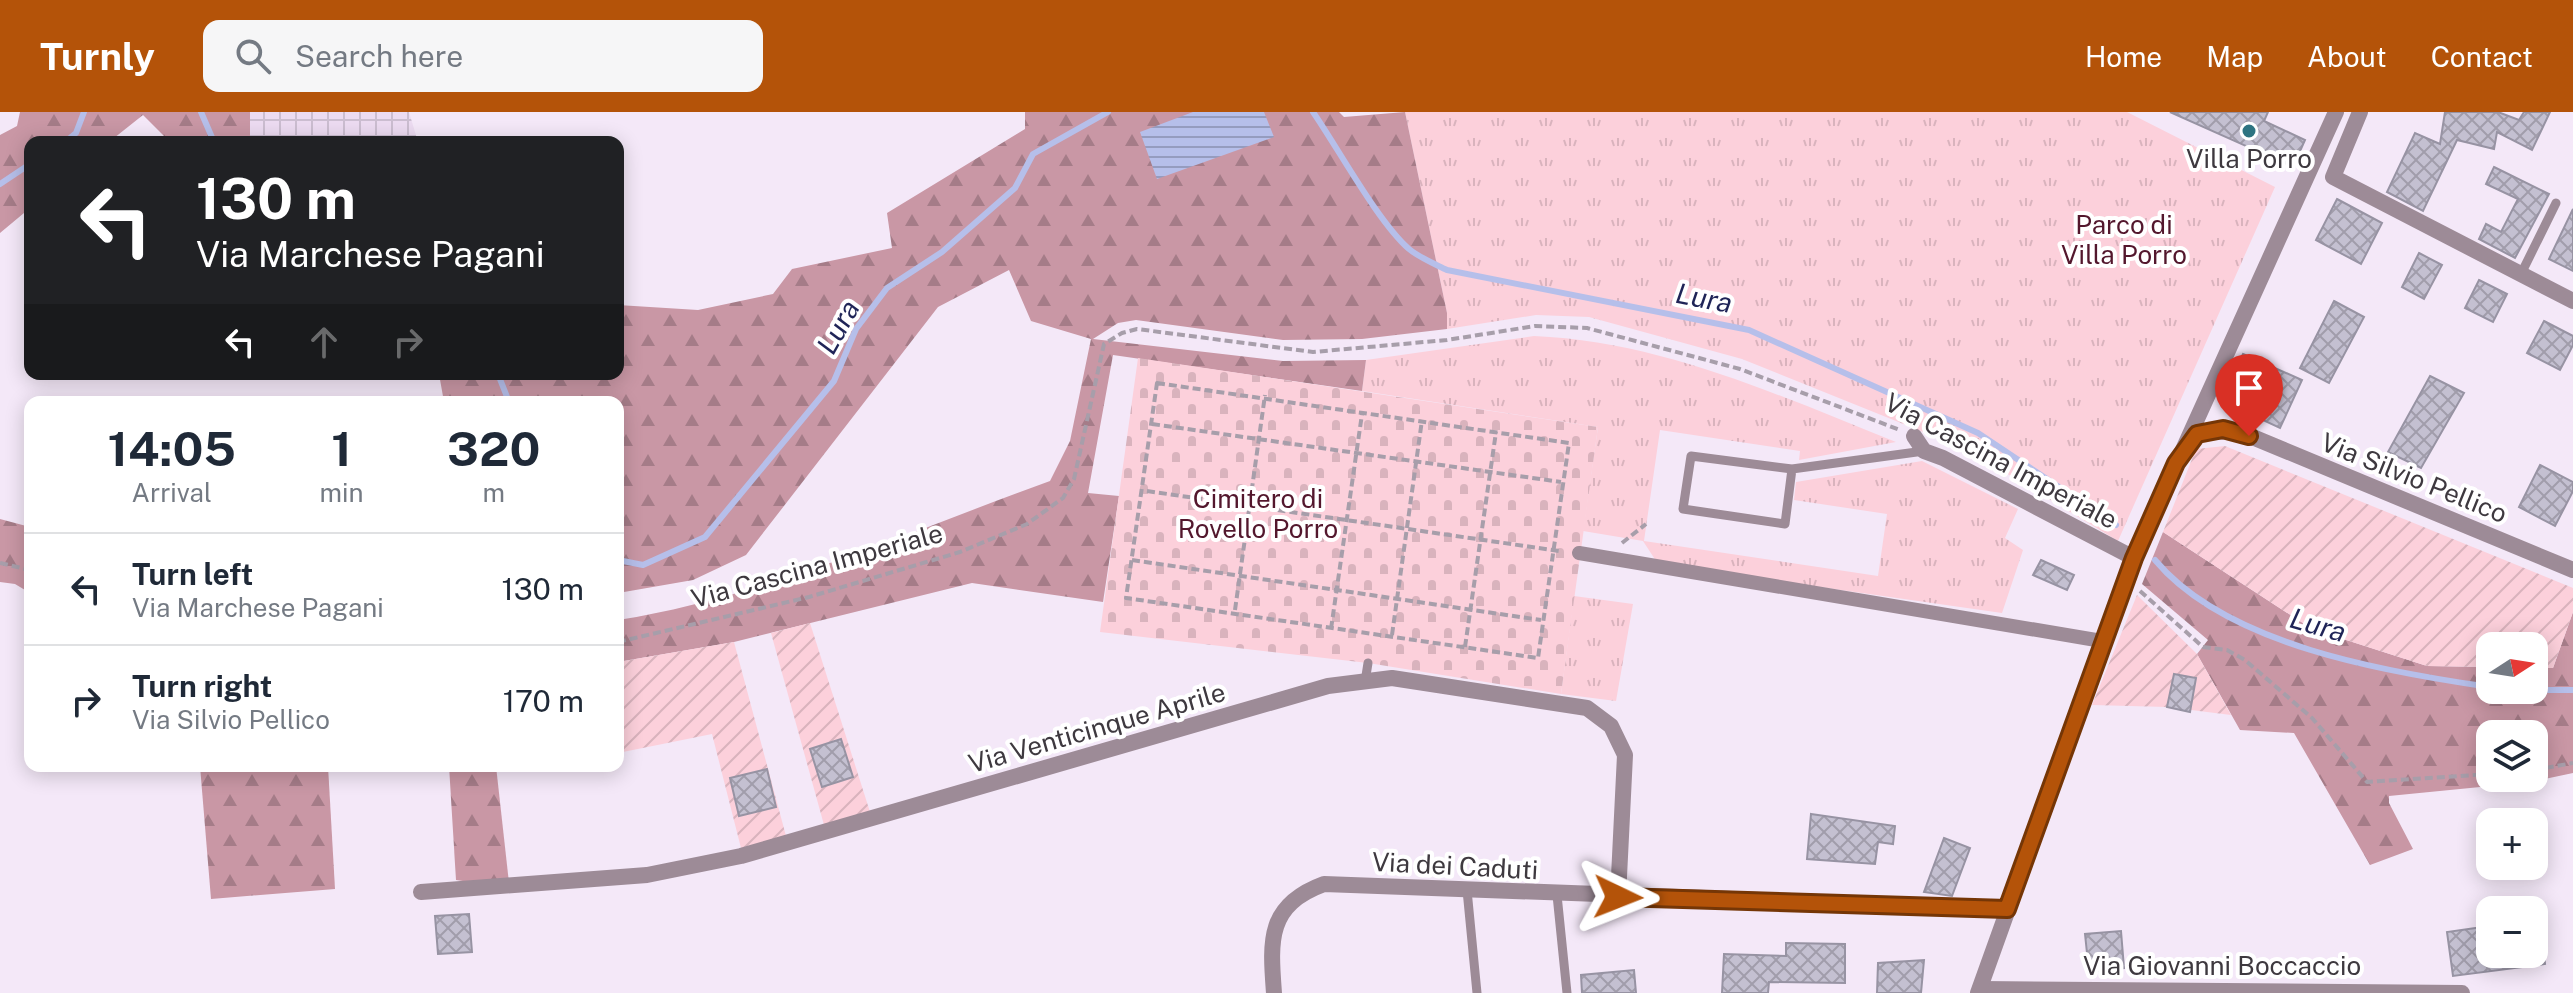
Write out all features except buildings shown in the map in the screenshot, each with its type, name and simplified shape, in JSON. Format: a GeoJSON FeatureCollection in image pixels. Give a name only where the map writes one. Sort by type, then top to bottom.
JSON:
{"type":"FeatureCollection","features":[{"type":"Feature","properties":{"kind":"street"},"geometry":{"type":"LineString","coordinates":[[1979,991],[2134,558],[2336,112]]}},
{"type":"Feature","properties":{"kind":"street"},"geometry":{"type":"LineString","coordinates":[[2360,112],[2333,177],[2573,301]]}},
{"type":"Feature","properties":{"kind":"street","name":"Via Silvio Pellico"},"geometry":{"type":"LineString","coordinates":[[2190,439],[2205,432],[2238,431],[2573,570]]}},
{"type":"Feature","properties":{"kind":"street","name":"Via Cascina Imperiale"},"geometry":{"type":"LineString","coordinates":[[1914,436],[1924,451],[2134,558]]}},
{"type":"Feature","properties":{"kind":"street"},"geometry":{"type":"LineString","coordinates":[[1579,553],[2102,641]]}},
{"type":"Feature","properties":{"kind":"street","name":"Via Venticinque Aprile"},"geometry":{"type":"LineString","coordinates":[[421,892],[647,875],[741,856],[1328,686],[1392,678],[1587,708],[1611,726],[1625,755],[1618,897]]}},
{"type":"Feature","properties":{"kind":"street","name":"Via dei Caduti"},"geometry":{"type":"LineString","coordinates":[[1274,993],[1270,940],[1283,912],[1298,893],[1324,884],[1557,895],[2007,909]]}},
{"type":"Feature","properties":{"kind":"street","name":"Via Giovanni Boccaccio"},"geometry":{"type":"LineString","coordinates":[[1979,991],[2462,993]]}},
{"type":"Feature","properties":{"kind":"lane"},"geometry":{"type":"LineString","coordinates":[[2521,274],[2556,203]]}},
{"type":"Feature","properties":{"kind":"lane"},"geometry":{"type":"LineString","coordinates":[[1792,469],[1785,524],[1683,509],[1691,456],[1792,469],[1924,451]]}},
{"type":"Feature","properties":{"kind":"lane"},"geometry":{"type":"LineString","coordinates":[[1365,682],[1368,663]]}},
{"type":"Feature","properties":{"kind":"lane"},"geometry":{"type":"LineString","coordinates":[[1467,890],[1477,993]]}},
{"type":"Feature","properties":{"kind":"lane"},"geometry":{"type":"LineString","coordinates":[[1557,895],[1567,993]]}},
{"type":"Feature","properties":{"kind":"path","name":"Via Cascina Imperiale"},"geometry":{"type":"LineString","coordinates":[[624,641],[864,583],[960,552],[1027,524],[1063,498],[1074,479],[1104,344],[1122,333],[1137,329],[1313,352],[1447,340],[1535,326],[1587,328],[1740,369],[1914,436]]}},
{"type":"Feature","properties":{"kind":"path"},"geometry":{"type":"LineString","coordinates":[[1157,383],[1265,397],[1569,443],[1556,550],[1538,658],[1126,598],[1157,383]]}},
{"type":"Feature","properties":{"kind":"path"},"geometry":{"type":"LineString","coordinates":[[1235,610],[1265,397]]}},
{"type":"Feature","properties":{"kind":"path"},"geometry":{"type":"LineString","coordinates":[[1331,628],[1362,414]]}},
{"type":"Feature","properties":{"kind":"path"},"geometry":{"type":"LineString","coordinates":[[1392,635],[1422,421]]}},
{"type":"Feature","properties":{"kind":"path"},"geometry":{"type":"LineString","coordinates":[[1152,424],[1561,482]]}},
{"type":"Feature","properties":{"kind":"path"},"geometry":{"type":"LineString","coordinates":[[1465,647],[1496,432]]}},
{"type":"Feature","properties":{"kind":"path"},"geometry":{"type":"LineString","coordinates":[[1147,491],[1556,550]]}},
{"type":"Feature","properties":{"kind":"path"},"geometry":{"type":"LineString","coordinates":[[1612,558],[1633,531],[1646,524]]}},
{"type":"Feature","properties":{"kind":"path"},"geometry":{"type":"LineString","coordinates":[[1131,560],[1541,620]]}},
{"type":"Feature","properties":{"kind":"path"},"geometry":{"type":"LineString","coordinates":[[0,563],[24,569]]}},
{"type":"Feature","properties":{"kind":"path"},"geometry":{"type":"LineString","coordinates":[[2131,599],[2136,587],[2203,647],[2227,650],[2245,660],[2312,718],[2367,782],[2476,775]]}},
{"type":"Feature","properties":{"kind":"path"},"geometry":{"type":"LineString","coordinates":[[2548,767],[2573,763]]}},
{"type":"Feature","properties":{"kind":"shaded area"},"geometry":{"type":"Polygon","coordinates":[[[250,112],[409,112],[416,136],[250,136],[250,112]]]}},
{"type":"Feature","properties":{"kind":"green space"},"geometry":{"type":"Polygon","coordinates":[[[20,112],[250,112],[250,136],[164,136],[143,115],[117,136],[24,136],[24,213],[0,233],[0,135],[17,126],[20,112]]]}},
{"type":"Feature","properties":{"kind":"green space"},"geometry":{"type":"Polygon","coordinates":[[[1025,112],[1339,112],[1344,117],[1405,112],[1447,313],[1447,329],[1362,339],[1283,340],[1136,320],[1118,323],[1093,339],[1283,361],[1366,360],[1362,391],[1113,355],[1088,493],[1119,496],[1103,602],[972,583],[734,642],[624,661],[624,619],[674,609],[783,579],[1050,481],[1070,441],[1091,339],[1031,321],[1009,270],[938,307],[746,555],[693,580],[624,592],[624,396],[443,396],[440,380],[624,380],[624,305],[698,310],[773,294],[792,269],[892,248],[887,213],[1025,129],[1025,112]]]}},
{"type":"Feature","properties":{"kind":"green space","name":"Parco di Villa Porro"},"geometry":{"type":"Polygon","coordinates":[[[1405,112],[2127,112],[2275,187],[2118,541],[1968,450],[1742,359],[1589,317],[1536,315],[1447,329],[1447,313],[1405,112]]]}},
{"type":"Feature","properties":{"kind":"green space"},"geometry":{"type":"Polygon","coordinates":[[[1534,336],[1628,348],[1674,360],[1764,390],[1896,442],[1799,460],[1800,451],[1660,430],[1644,541],[1878,576],[1887,514],[1794,500],[1796,482],[1922,461],[2018,509],[2005,538],[2023,550],[2002,613],[1658,564],[1643,541],[1583,531],[1598,427],[1362,391],[1366,360],[1534,336]]]}},
{"type":"Feature","properties":{"kind":"green space","name":"Cimitero di Rovello Porro"},"geometry":{"type":"Polygon","coordinates":[[[1138,358],[1598,427],[1561,694],[1368,663],[1100,632],[1138,358]]]}},
{"type":"Feature","properties":{"kind":"green space"},"geometry":{"type":"Polygon","coordinates":[[[2225,446],[2573,588],[2573,612],[2553,668],[2548,668],[2548,632],[2476,632],[2476,667],[2427,666],[2312,629],[2163,532],[2196,449],[2225,446]]]}},
{"type":"Feature","properties":{"kind":"green space"},"geometry":{"type":"Polygon","coordinates":[[[0,519],[24,525],[24,589],[15,584],[0,582],[0,519]]]}},
{"type":"Feature","properties":{"kind":"green space"},"geometry":{"type":"Polygon","coordinates":[[[2163,532],[2312,629],[2427,666],[2476,667],[2476,704],[2548,704],[2548,668],[2553,668],[2573,612],[2573,773],[2548,778],[2548,720],[2476,720],[2476,787],[2389,796],[2389,803],[2413,849],[2370,865],[2294,733],[2240,730],[2197,654],[2208,640],[2142,584],[2163,532]]]}},
{"type":"Feature","properties":{"kind":"green space"},"geometry":{"type":"Polygon","coordinates":[[[2137,595],[2197,654],[2231,715],[2167,707],[2092,705],[2137,595]]]}},
{"type":"Feature","properties":{"kind":"green space"},"geometry":{"type":"Polygon","coordinates":[[[1574,596],[1633,604],[1616,701],[1561,694],[1574,596]]]}},
{"type":"Feature","properties":{"kind":"green space"},"geometry":{"type":"Polygon","coordinates":[[[810,623],[870,812],[824,825],[771,633],[810,623]]]}},
{"type":"Feature","properties":{"kind":"green space"},"geometry":{"type":"Polygon","coordinates":[[[734,642],[786,836],[741,848],[712,734],[624,752],[624,661],[734,642]]]}},
{"type":"Feature","properties":{"kind":"green space"},"geometry":{"type":"Polygon","coordinates":[[[200,772],[328,772],[335,889],[211,899],[200,772]]]}},
{"type":"Feature","properties":{"kind":"green space"},"geometry":{"type":"Polygon","coordinates":[[[449,772],[497,772],[509,883],[490,885],[456,880],[449,772]]]}},
{"type":"Feature","properties":{"kind":"water"},"geometry":{"type":"Polygon","coordinates":[[[1193,112],[1264,112],[1274,137],[1157,179],[1140,132],[1193,112]]]}},
{"type":"Feature","properties":{"kind":"waterway","name":"Lura"},"geometry":{"type":"LineString","coordinates":[[72,136],[84,112]]}},
{"type":"Feature","properties":{"kind":"waterway","name":"Lura"},"geometry":{"type":"LineString","coordinates":[[201,112],[211,136]]}},
{"type":"Feature","properties":{"kind":"waterway","name":"Lura"},"geometry":{"type":"LineString","coordinates":[[624,561],[643,565],[705,537],[834,381],[856,329],[887,288],[942,252],[1015,188],[1033,154],[1108,112]]}},
{"type":"Feature","properties":{"kind":"waterway","name":"Lura"},"geometry":{"type":"LineString","coordinates":[[1313,112],[1384,221],[1409,249],[1428,261],[1447,270],[1749,330],[1978,433],[2116,525]]}},
{"type":"Feature","properties":{"kind":"waterway","name":"Lura"},"geometry":{"type":"LineString","coordinates":[[0,184],[24,168]]}},
{"type":"Feature","properties":{"kind":"waterway","name":"Lura"},"geometry":{"type":"LineString","coordinates":[[500,380],[507,396]]}},
{"type":"Feature","properties":{"kind":"waterway","name":"Lura"},"geometry":{"type":"LineString","coordinates":[[2155,560],[2185,589],[2223,614],[2265,634],[2357,663],[2476,685]]}},
{"type":"Feature","properties":{"kind":"waterway","name":"Lura"},"geometry":{"type":"LineString","coordinates":[[2548,690],[2573,690]]}},
{"type":"Feature","properties":{"kind":"place","name":"Villa Porro"},"geometry":{"type":"Point","coordinates":[2249,131]}},
{"type":"Feature","properties":{"kind":"route"},"geometry":{"type":"LineString","coordinates":[[1618,897],[2007,909],[2105,631],[2176,463],[2190,439],[2197,434],[2223,429],[2249,436]]}}]}
